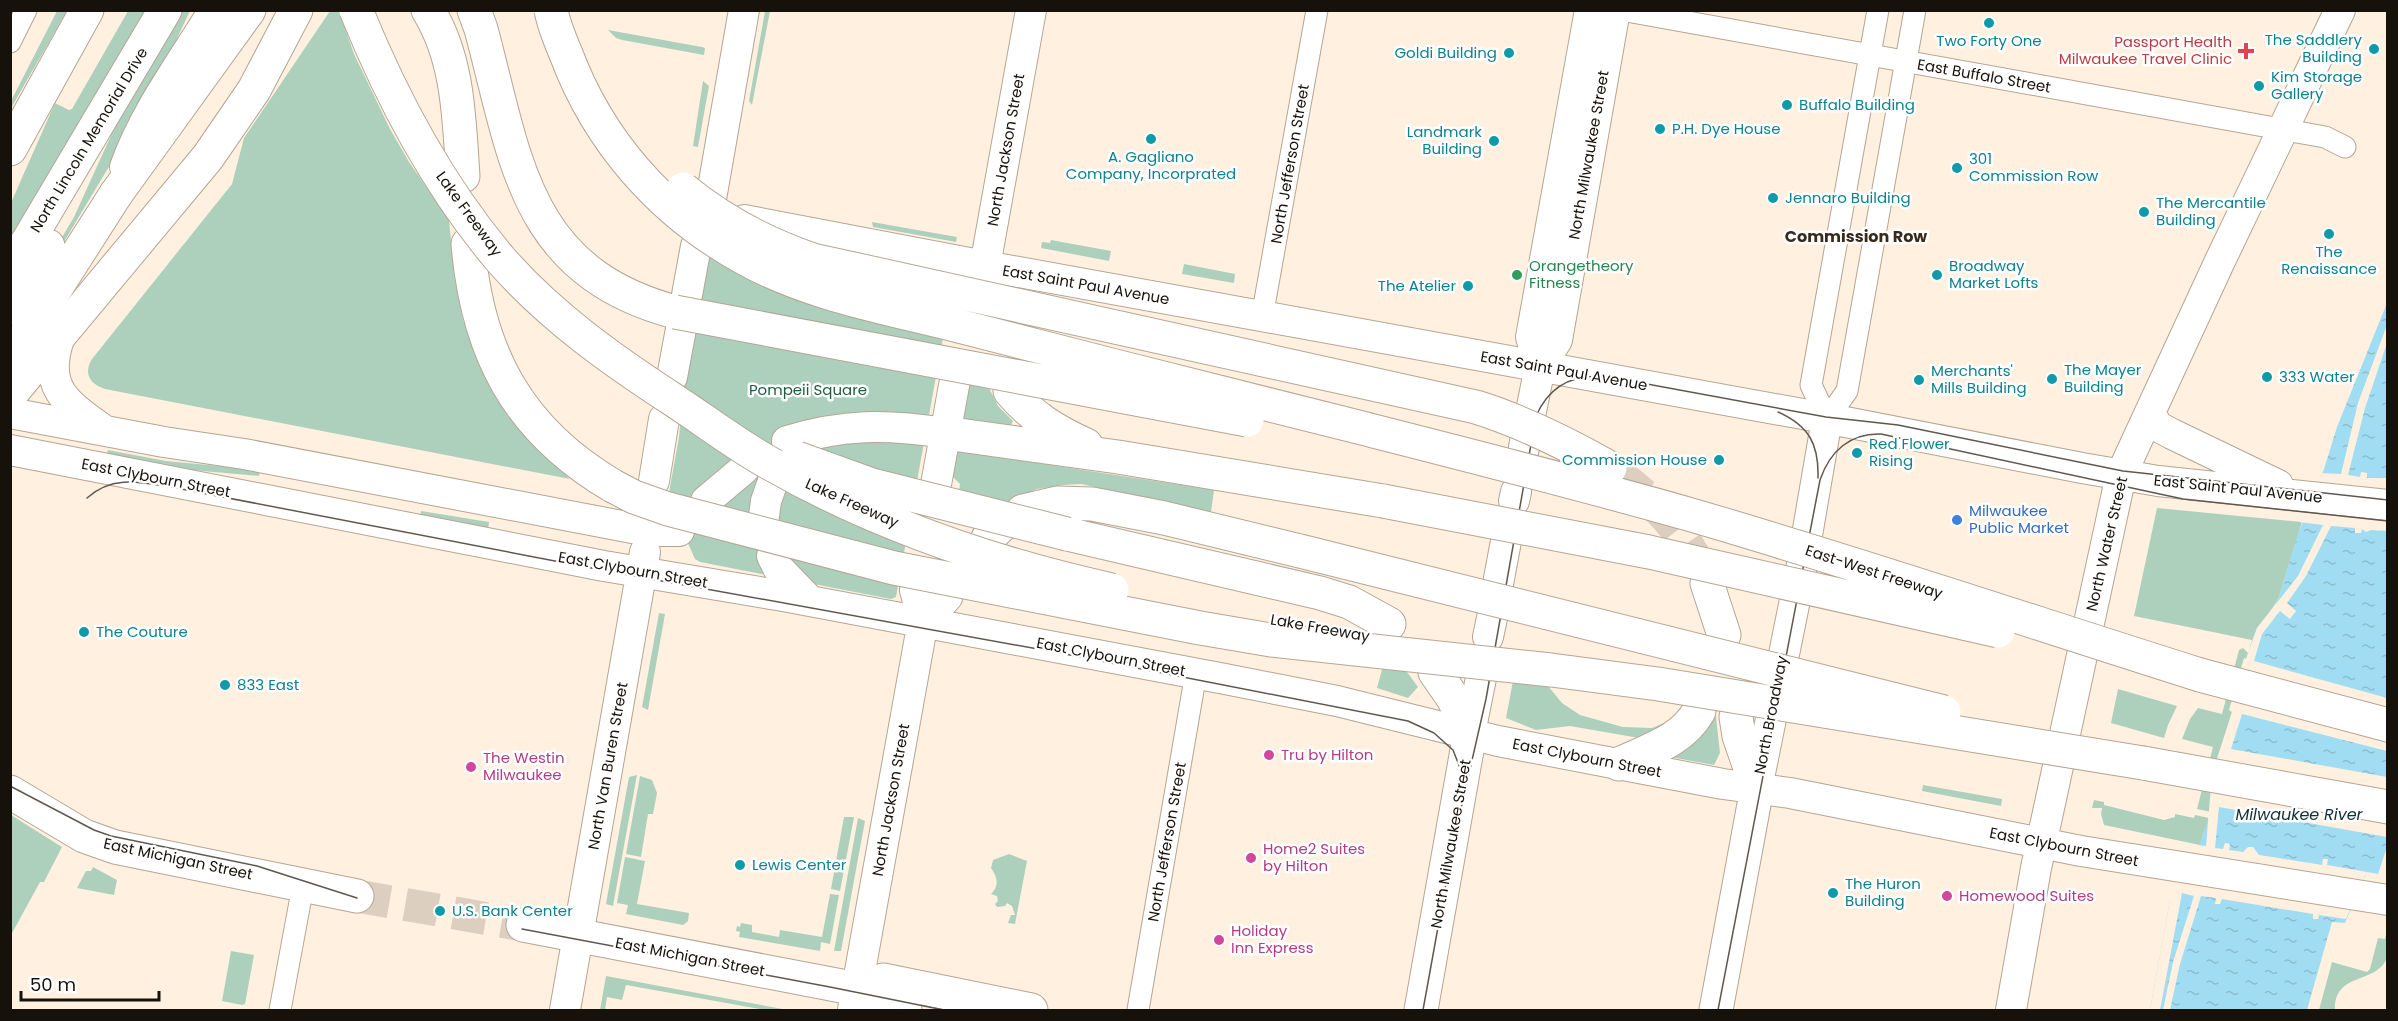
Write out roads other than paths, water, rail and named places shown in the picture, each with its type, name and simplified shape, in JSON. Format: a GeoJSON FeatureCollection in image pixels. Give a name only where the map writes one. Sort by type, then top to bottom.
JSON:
{"type":"FeatureCollection","features":[{"type":"Feature","properties":{"kind":"main road"},"geometry":{"type":"LineString","coordinates":[[10,149],[87,10]]}},
{"type":"Feature","properties":{"kind":"main road","name":"North Lincoln Memorial Drive"},"geometry":{"type":"LineString","coordinates":[[10,268],[165,10]]}},
{"type":"Feature","properties":{"kind":"main road"},"geometry":{"type":"LineString","coordinates":[[162,94],[199,10]]}},
{"type":"Feature","properties":{"kind":"main road"},"geometry":{"type":"LineString","coordinates":[[116,194],[133,146],[214,10]]}},
{"type":"Feature","properties":{"kind":"main road"},"geometry":{"type":"LineString","coordinates":[[10,360],[116,194],[249,10]]}},
{"type":"Feature","properties":{"kind":"main road"},"geometry":{"type":"LineString","coordinates":[[10,395],[59,339],[208,157],[239,113],[268,65],[296,10]]}},
{"type":"Feature","properties":{"kind":"main road","name":"Lake Freeway"},"geometry":{"type":"LineString","coordinates":[[356,10],[372,52],[411,127],[443,181],[501,259],[532,293],[578,333],[742,456],[768,463],[854,506],[953,545],[1037,572],[1135,595],[1551,670]]}},
{"type":"Feature","properties":{"kind":"main road"},"geometry":{"type":"LineString","coordinates":[[428,10],[436,23],[453,72],[458,104],[463,177]]}},
{"type":"Feature","properties":{"kind":"main road"},"geometry":{"type":"LineString","coordinates":[[474,10],[529,197],[555,238],[572,258],[604,284],[630,298],[675,312],[1313,433],[1358,427]]}},
{"type":"Feature","properties":{"kind":"main road"},"geometry":{"type":"LineString","coordinates":[[551,10],[573,73],[593,115],[622,157],[654,191],[692,225],[749,261],[823,291],[1358,427]]}},
{"type":"Feature","properties":{"kind":"main road"},"geometry":{"type":"LineString","coordinates":[[570,10],[584,55],[598,83],[616,114],[641,148],[669,177],[699,202],[735,225],[775,246],[831,265],[1476,408],[1554,436],[1614,471]]}},
{"type":"Feature","properties":{"kind":"main road"},"geometry":{"type":"LineString","coordinates":[[711,199],[744,10]]}},
{"type":"Feature","properties":{"kind":"main road","name":"North Jackson Street"},"geometry":{"type":"LineString","coordinates":[[984,282],[1031,10]]}},
{"type":"Feature","properties":{"kind":"main road","name":"North Milwaukee Street"},"geometry":{"type":"LineString","coordinates":[[1540,367],[1531,337],[1590,10]]}},
{"type":"Feature","properties":{"kind":"main road","name":"North Milwaukee Street"},"geometry":{"type":"LineString","coordinates":[[1527,435],[1540,367],[1557,340],[1615,10]]}},
{"type":"Feature","properties":{"kind":"main road","name":"North Water Street"},"geometry":{"type":"LineString","coordinates":[[2011,1011],[2042,843],[2121,475],[2340,10]]}},
{"type":"Feature","properties":{"kind":"main road"},"geometry":{"type":"LineString","coordinates":[[10,309],[77,192],[93,153],[100,121]]}},
{"type":"Feature","properties":{"kind":"main road","name":"East Saint Paul Avenue"},"geometry":{"type":"LineString","coordinates":[[744,220],[984,282],[1262,317],[1827,419],[2121,475],[2387,505]]}},
{"type":"Feature","properties":{"kind":"main road"},"geometry":{"type":"LineString","coordinates":[[468,244],[472,280],[482,327],[507,382],[534,422],[559,449],[594,475],[649,503],[894,568],[1179,624],[1271,640],[1551,670],[1658,684],[2143,763],[2388,807]]}},
{"type":"Feature","properties":{"kind":"main road"},"geometry":{"type":"LineString","coordinates":[[687,295],[696,246]]}},
{"type":"Feature","properties":{"kind":"main road"},"geometry":{"type":"LineString","coordinates":[[672,377],[681,329]]}},
{"type":"Feature","properties":{"kind":"main road"},"geometry":{"type":"LineString","coordinates":[[59,339],[52,365],[58,387],[76,410],[106,431]]}},
{"type":"Feature","properties":{"kind":"main road"},"geometry":{"type":"LineString","coordinates":[[935,490],[955,380]]}},
{"type":"Feature","properties":{"kind":"main road"},"geometry":{"type":"LineString","coordinates":[[1010,391],[1037,419],[1053,429],[1118,457]]}},
{"type":"Feature","properties":{"kind":"main road"},"geometry":{"type":"LineString","coordinates":[[2150,412],[2157,426],[2296,495]]}},
{"type":"Feature","properties":{"kind":"main road"},"geometry":{"type":"LineString","coordinates":[[10,413],[680,531],[643,572]]}},
{"type":"Feature","properties":{"kind":"main road"},"geometry":{"type":"LineString","coordinates":[[654,481],[664,419]]}},
{"type":"Feature","properties":{"kind":"main road","name":"North Broadway"},"geometry":{"type":"LineString","coordinates":[[1716,1011],[1757,788],[1801,570],[1827,419]]}},
{"type":"Feature","properties":{"kind":"main road"},"geometry":{"type":"LineString","coordinates":[[800,439],[864,426],[898,426],[1118,457],[1394,503],[1649,552],[1826,594],[2200,675]]}},
{"type":"Feature","properties":{"kind":"main road","name":"East-West Freeway"},"geometry":{"type":"LineString","coordinates":[[1358,427],[1688,514],[2200,675],[2388,724]]}},
{"type":"Feature","properties":{"kind":"main road","name":"East Clybourn Street"},"geometry":{"type":"LineString","coordinates":[[10,450],[643,572],[923,621],[1196,673],[1337,701],[1498,741],[1619,764],[1790,792],[2042,843],[2388,900]]}},
{"type":"Feature","properties":{"kind":"main road"},"geometry":{"type":"LineString","coordinates":[[706,501],[742,456],[787,454],[872,485],[937,502],[1320,593],[1348,602],[1389,624]]}},
{"type":"Feature","properties":{"kind":"main road"},"geometry":{"type":"LineString","coordinates":[[368,519],[375,478]]}},
{"type":"Feature","properties":{"kind":"main road"},"geometry":{"type":"LineString","coordinates":[[764,516],[772,484]]}},
{"type":"Feature","properties":{"kind":"main road"},"geometry":{"type":"LineString","coordinates":[[1004,525],[1057,503],[1092,504],[1164,518],[2143,763]]}},
{"type":"Feature","properties":{"kind":"main road","name":"North Van Buren Street"},"geometry":{"type":"LineString","coordinates":[[566,1011],[643,572],[648,526]]}},
{"type":"Feature","properties":{"kind":"main road"},"geometry":{"type":"LineString","coordinates":[[1498,584],[1506,541]]}},
{"type":"Feature","properties":{"kind":"main road"},"geometry":{"type":"LineString","coordinates":[[772,556],[778,568],[810,601]]}},
{"type":"Feature","properties":{"kind":"main road"},"geometry":{"type":"LineString","coordinates":[[923,621],[931,593]]}},
{"type":"Feature","properties":{"kind":"main road","name":"North Jackson Street"},"geometry":{"type":"LineString","coordinates":[[855,1000],[923,621]]}},
{"type":"Feature","properties":{"kind":"main road"},"geometry":{"type":"LineString","coordinates":[[1435,672],[1453,698],[1470,733]]}},
{"type":"Feature","properties":{"kind":"main road","name":"North Milwaukee Street"},"geometry":{"type":"LineString","coordinates":[[1421,1011],[1480,678]]}},
{"type":"Feature","properties":{"kind":"main road"},"geometry":{"type":"LineString","coordinates":[[1619,764],[1673,739],[1689,726],[1699,711]]}},
{"type":"Feature","properties":{"kind":"main road"},"geometry":{"type":"LineString","coordinates":[[1736,717],[1739,736],[1757,788]]}},
{"type":"Feature","properties":{"kind":"main road","name":"East Michigan Street"},"geometry":{"type":"LineString","coordinates":[[10,792],[84,836],[115,847],[357,896]]}},
{"type":"Feature","properties":{"kind":"main road","name":"East Michigan Street"},"geometry":{"type":"LineString","coordinates":[[523,925],[905,1011]]}},
{"type":"Feature","properties":{"kind":"main road","name":"East Michigan Street"},"geometry":{"type":"LineString","coordinates":[[855,1000],[883,980],[1031,1011]]}},
{"type":"Feature","properties":{"kind":"street"},"geometry":{"type":"LineString","coordinates":[[10,42],[26,10]]}},
{"type":"Feature","properties":{"kind":"street","name":"North Jefferson Street"},"geometry":{"type":"LineString","coordinates":[[1262,317],[1317,10]]}},
{"type":"Feature","properties":{"kind":"street","name":"East Buffalo Street"},"geometry":{"type":"LineString","coordinates":[[1621,10],[2325,137],[2345,147]]}},
{"type":"Feature","properties":{"kind":"street"},"geometry":{"type":"LineString","coordinates":[[1827,419],[1811,385],[1878,10]]}},
{"type":"Feature","properties":{"kind":"street","name":"North Broadway"},"geometry":{"type":"LineString","coordinates":[[1827,419],[1847,391],[1915,10]]}},
{"type":"Feature","properties":{"kind":"street","name":"North Jefferson Street"},"geometry":{"type":"LineString","coordinates":[[1138,1011],[1196,673]]}},
{"type":"Feature","properties":{"kind":"street"},"geometry":{"type":"LineString","coordinates":[[280,1011],[303,886]]}},
{"type":"Feature","properties":{"kind":"water","name":"Milwaukee River"},"geometry":{"type":"Polygon","coordinates":[[[2387,303],[2387,847],[2378,874],[2367,872],[2345,923],[2332,922],[2307,1010],[2150,1010],[2170,900],[2182,893],[2211,812],[2215,775],[2252,640],[2257,628],[2279,597],[2298,534],[2324,469],[2337,427],[2387,303]]]}},
{"type":"Feature","properties":{"kind":"tunnel"},"geometry":{"type":"LineString","coordinates":[[1618,474],[1646,497],[1670,522],[1691,551],[1707,583]]}},
{"type":"Feature","properties":{"kind":"tunnel"},"geometry":{"type":"LineString","coordinates":[[357,896],[523,925]]}},
{"type":"Feature","properties":{"kind":"tram line"},"geometry":{"type":"LineString","coordinates":[[1423,1010],[1454,839],[1486,699],[1536,416],[1549,396],[1565,383],[1586,377],[1609,377],[1826,417],[1898,425],[2123,471],[2388,500]]}},
{"type":"Feature","properties":{"kind":"tram line"},"geometry":{"type":"LineString","coordinates":[[1778,412],[1797,423],[1810,438],[1817,455],[1818,478]]}},
{"type":"Feature","properties":{"kind":"tram line"},"geometry":{"type":"LineString","coordinates":[[1718,1010],[1820,480],[1829,460],[1851,440],[1870,434],[1881,434],[2183,499],[2388,521]]}},
{"type":"Feature","properties":{"kind":"tram line"},"geometry":{"type":"LineString","coordinates":[[87,498],[106,486],[116,483],[137,482],[171,487],[607,571],[1060,653],[1408,721],[1434,733],[1453,750],[1462,773],[1464,787]]}},
{"type":"Feature","properties":{"kind":"tram line"},"geometry":{"type":"LineString","coordinates":[[10,786],[94,830],[111,836],[257,866],[357,898]]}},
{"type":"Feature","properties":{"kind":"tram line"},"geometry":{"type":"LineString","coordinates":[[522,929],[944,1010]]}},
{"type":"Feature","properties":{"kind":"place","name":"Two Forty One"},"geometry":{"type":"Point","coordinates":[1989,23]}},
{"type":"Feature","properties":{"kind":"place","name":"The Saddlery Building"},"geometry":{"type":"Point","coordinates":[2374,49]}},
{"type":"Feature","properties":{"kind":"place","name":"Passport Health Milwaukee Travel Clinic"},"geometry":{"type":"Point","coordinates":[2246,51]}},
{"type":"Feature","properties":{"kind":"place","name":"Goldi Building"},"geometry":{"type":"Point","coordinates":[1509,53]}},
{"type":"Feature","properties":{"kind":"place","name":"Kim Storage Gallery"},"geometry":{"type":"Point","coordinates":[2259,86]}},
{"type":"Feature","properties":{"kind":"place","name":"Buffalo Building"},"geometry":{"type":"Point","coordinates":[1787,105]}},
{"type":"Feature","properties":{"kind":"place","name":"P.H. Dye House"},"geometry":{"type":"Point","coordinates":[1660,129]}},
{"type":"Feature","properties":{"kind":"place","name":"A. Gagliano Company, Incorprated"},"geometry":{"type":"Point","coordinates":[1151,139]}},
{"type":"Feature","properties":{"kind":"place","name":"Landmark Building"},"geometry":{"type":"Point","coordinates":[1494,141]}},
{"type":"Feature","properties":{"kind":"place","name":"301 Commission Row"},"geometry":{"type":"Point","coordinates":[1957,168]}},
{"type":"Feature","properties":{"kind":"place","name":"Jennaro Building"},"geometry":{"type":"Point","coordinates":[1773,198]}},
{"type":"Feature","properties":{"kind":"place","name":"The Mercantile Building"},"geometry":{"type":"Point","coordinates":[2144,212]}},
{"type":"Feature","properties":{"kind":"place","name":"The Renaissance"},"geometry":{"type":"Point","coordinates":[2329,234]}},
{"type":"Feature","properties":{"kind":"place","name":"Orangetheory Fitness"},"geometry":{"type":"Point","coordinates":[1517,275]}},
{"type":"Feature","properties":{"kind":"place","name":"Broadway Market Lofts"},"geometry":{"type":"Point","coordinates":[1937,275]}},
{"type":"Feature","properties":{"kind":"place","name":"The Atelier"},"geometry":{"type":"Point","coordinates":[1468,286]}},
{"type":"Feature","properties":{"kind":"place","name":"333 Water"},"geometry":{"type":"Point","coordinates":[2267,377]}},
{"type":"Feature","properties":{"kind":"place","name":"The Mayer Building"},"geometry":{"type":"Point","coordinates":[2052,379]}},
{"type":"Feature","properties":{"kind":"place","name":"Merchants' Mills Building"},"geometry":{"type":"Point","coordinates":[1919,380]}},
{"type":"Feature","properties":{"kind":"place","name":"Red Flower Rising"},"geometry":{"type":"Point","coordinates":[1857,453]}},
{"type":"Feature","properties":{"kind":"place","name":"Commission House"},"geometry":{"type":"Point","coordinates":[1719,460]}},
{"type":"Feature","properties":{"kind":"place","name":"Milwaukee Public Market"},"geometry":{"type":"Point","coordinates":[1957,520]}},
{"type":"Feature","properties":{"kind":"place","name":"The Couture"},"geometry":{"type":"Point","coordinates":[84,632]}},
{"type":"Feature","properties":{"kind":"place","name":"833 East"},"geometry":{"type":"Point","coordinates":[225,685]}},
{"type":"Feature","properties":{"kind":"place","name":"Tru by Hilton"},"geometry":{"type":"Point","coordinates":[1269,755]}},
{"type":"Feature","properties":{"kind":"place","name":"The Westin Milwaukee"},"geometry":{"type":"Point","coordinates":[471,767]}},
{"type":"Feature","properties":{"kind":"place","name":"Home2 Suites by Hilton"},"geometry":{"type":"Point","coordinates":[1251,858]}},
{"type":"Feature","properties":{"kind":"place","name":"Lewis Center"},"geometry":{"type":"Point","coordinates":[740,865]}},
{"type":"Feature","properties":{"kind":"place","name":"The Huron Building"},"geometry":{"type":"Point","coordinates":[1833,893]}},
{"type":"Feature","properties":{"kind":"place","name":"Homewood Suites"},"geometry":{"type":"Point","coordinates":[1947,896]}},
{"type":"Feature","properties":{"kind":"place","name":"U.S. Bank Center"},"geometry":{"type":"Point","coordinates":[440,911]}},
{"type":"Feature","properties":{"kind":"place","name":"Holiday Inn Express"},"geometry":{"type":"Point","coordinates":[1219,940]}},
{"type":"Feature","properties":{"kind":"district","name":"Commission Row"},"geometry":{"type":"Point","coordinates":[1856,236]}},
{"type":"Feature","properties":{"kind":"park label","name":"Pompeii Square"},"geometry":{"type":"Point","coordinates":[808,390]}}]}
